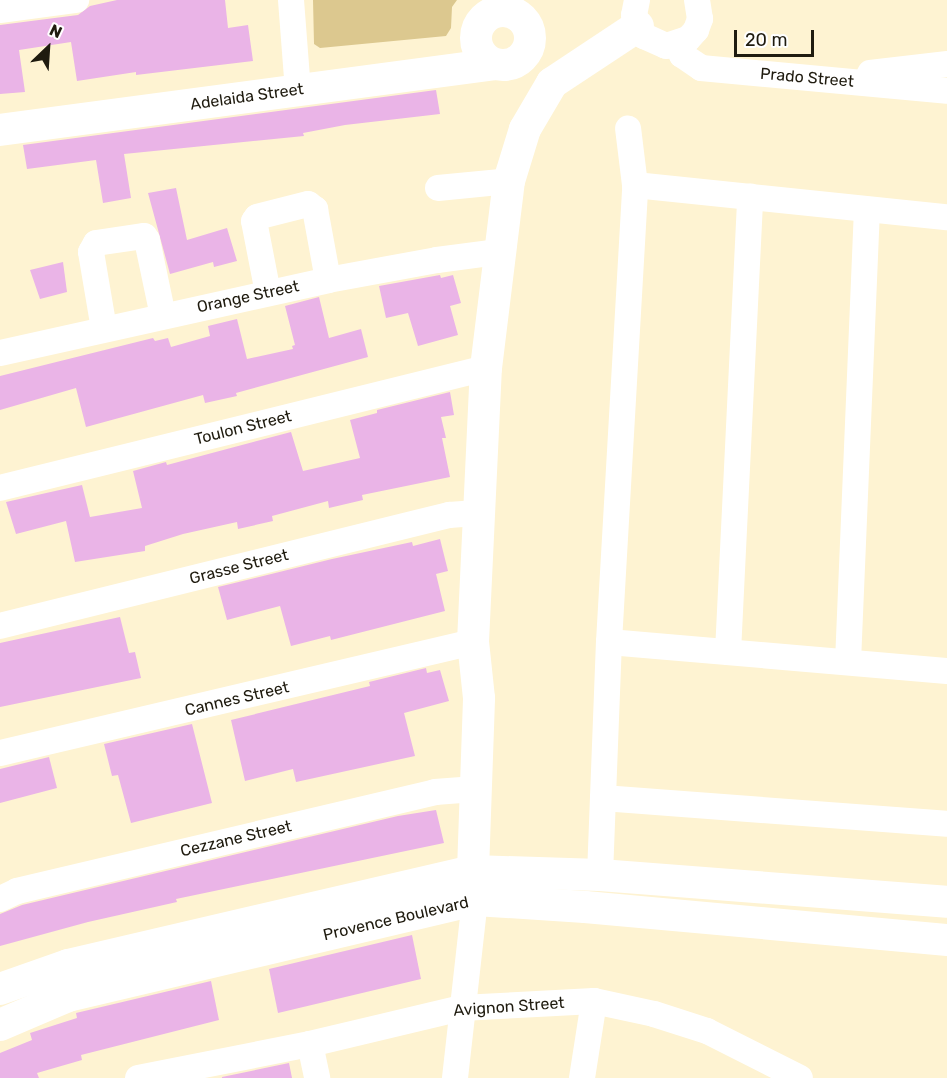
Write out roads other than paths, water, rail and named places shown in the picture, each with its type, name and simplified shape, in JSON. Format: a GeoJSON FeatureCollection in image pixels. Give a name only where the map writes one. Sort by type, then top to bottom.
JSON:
{"type":"FeatureCollection","features":[{"type":"Feature","properties":{"kind":"street"},"geometry":{"type":"LineString","coordinates":[[0,10],[76,0]]}},
{"type":"Feature","properties":{"kind":"street"},"geometry":{"type":"LineString","coordinates":[[291,0],[298,90]]}},
{"type":"Feature","properties":{"kind":"street"},"geometry":{"type":"LineString","coordinates":[[455,1078],[474,886],[479,698],[473,642],[486,368],[498,252],[509,181],[525,129],[552,82],[638,13],[644,36],[654,43],[666,46],[688,39],[696,30],[700,20],[697,0]]}},
{"type":"Feature","properties":{"kind":"street"},"geometry":{"type":"LineString","coordinates":[[507,61],[530,39],[527,26],[518,8],[491,13],[478,26],[475,34],[479,52],[507,61],[552,82]]}},
{"type":"Feature","properties":{"kind":"street","name":"Prado Street"},"geometry":{"type":"LineString","coordinates":[[677,44],[682,55],[701,68],[947,92]]}},
{"type":"Feature","properties":{"kind":"street","name":"Adelaida Street"},"geometry":{"type":"LineString","coordinates":[[0,130],[507,61]]}},
{"type":"Feature","properties":{"kind":"street"},"geometry":{"type":"LineString","coordinates":[[825,79],[947,64]]}},
{"type":"Feature","properties":{"kind":"street"},"geometry":{"type":"LineString","coordinates":[[600,875],[609,642],[635,185],[628,128]]}},
{"type":"Feature","properties":{"kind":"street"},"geometry":{"type":"LineString","coordinates":[[438,188],[509,181]]}},
{"type":"Feature","properties":{"kind":"street"},"geometry":{"type":"LineString","coordinates":[[635,185],[947,217]]}},
{"type":"Feature","properties":{"kind":"street"},"geometry":{"type":"LineString","coordinates":[[728,652],[750,197]]}},
{"type":"Feature","properties":{"kind":"street"},"geometry":{"type":"LineString","coordinates":[[268,293],[254,221],[257,217],[308,204],[315,209],[328,280]]}},
{"type":"Feature","properties":{"kind":"street"},"geometry":{"type":"LineString","coordinates":[[848,662],[867,208]]}},
{"type":"Feature","properties":{"kind":"street"},"geometry":{"type":"LineString","coordinates":[[104,329],[91,252],[96,243],[144,236],[147,240],[163,316]]}},
{"type":"Feature","properties":{"kind":"street","name":"Orange Street"},"geometry":{"type":"LineString","coordinates":[[1,347],[104,329],[328,280],[436,260],[498,252]]}},
{"type":"Feature","properties":{"kind":"street","name":"Toulon Street"},"geometry":{"type":"LineString","coordinates":[[0,488],[486,368]]}},
{"type":"Feature","properties":{"kind":"street","name":"Grasse Street"},"geometry":{"type":"LineString","coordinates":[[0,626],[448,514],[480,513]]}},
{"type":"Feature","properties":{"kind":"street","name":"Cannes Street"},"geometry":{"type":"LineString","coordinates":[[0,753],[473,642]]}},
{"type":"Feature","properties":{"kind":"street"},"geometry":{"type":"LineString","coordinates":[[609,642],[947,671]]}},
{"type":"Feature","properties":{"kind":"street","name":"Cezzane Street"},"geometry":{"type":"LineString","coordinates":[[0,898],[29,888],[435,792],[475,789]]}},
{"type":"Feature","properties":{"kind":"street"},"geometry":{"type":"LineString","coordinates":[[603,798],[947,824]]}},
{"type":"Feature","properties":{"kind":"street","name":"Provence Boulevard"},"geometry":{"type":"LineString","coordinates":[[0,989],[68,965],[474,886],[600,875],[947,902]]}},
{"type":"Feature","properties":{"kind":"street","name":"Provence Boulevard"},"geometry":{"type":"LineString","coordinates":[[0,1025],[68,996],[474,886],[585,907],[947,940]]}},
{"type":"Feature","properties":{"kind":"street"},"geometry":{"type":"LineString","coordinates":[[582,1078],[594,1001]]}},
{"type":"Feature","properties":{"kind":"street","name":"Avignon Street"},"geometry":{"type":"LineString","coordinates":[[138,1078],[174,1074],[461,1008],[594,1001],[654,1014],[707,1031],[800,1078]]}},
{"type":"Feature","properties":{"kind":"street"},"geometry":{"type":"LineString","coordinates":[[310,1044],[317,1078]]}}]}
